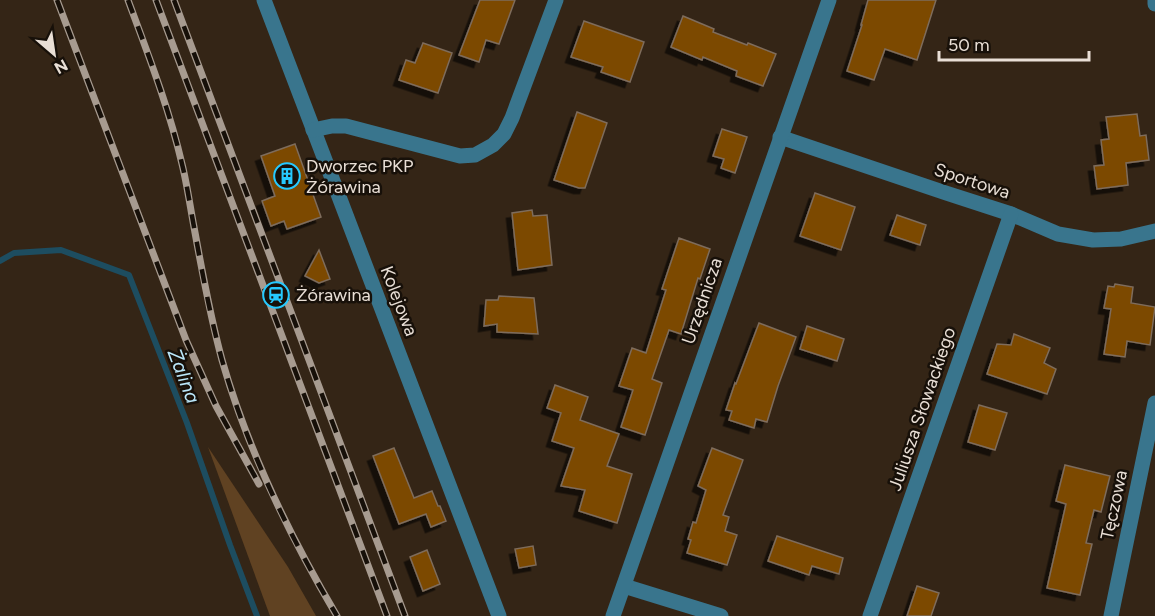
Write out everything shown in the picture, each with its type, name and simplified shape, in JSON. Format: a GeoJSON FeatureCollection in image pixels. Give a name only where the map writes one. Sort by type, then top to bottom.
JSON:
{"type":"FeatureCollection","features":[{"type":"Feature","properties":{"kind":"street","name":"Kolejowa"},"geometry":{"type":"LineString","coordinates":[[264,0],[499,616]]}},
{"type":"Feature","properties":{"kind":"street"},"geometry":{"type":"LineString","coordinates":[[313,130],[346,126],[460,156],[476,155],[493,145],[504,134],[556,0]]}},
{"type":"Feature","properties":{"kind":"street","name":"Urzędnicza"},"geometry":{"type":"LineString","coordinates":[[613,616],[829,0]]}},
{"type":"Feature","properties":{"kind":"street","name":"Sportowa"},"geometry":{"type":"LineString","coordinates":[[780,137],[1011,214],[1058,234],[1093,240],[1120,239],[1155,231]]}},
{"type":"Feature","properties":{"kind":"street","name":"Juliusza Słowackiego"},"geometry":{"type":"LineString","coordinates":[[870,616],[1011,214]]}},
{"type":"Feature","properties":{"kind":"street","name":"Tęczowa"},"geometry":{"type":"LineString","coordinates":[[1111,616],[1155,403]]}},
{"type":"Feature","properties":{"kind":"street"},"geometry":{"type":"LineString","coordinates":[[624,586],[721,616]]}},
{"type":"Feature","properties":{"kind":"shaded area"},"geometry":{"type":"Polygon","coordinates":[[[208,447],[288,567],[316,616],[270,616],[208,447]]]}},
{"type":"Feature","properties":{"kind":"building"},"geometry":{"type":"Polygon","coordinates":[[[480,0],[515,0],[499,44],[486,40],[479,62],[459,55],[480,0]]]}},
{"type":"Feature","properties":{"kind":"building"},"geometry":{"type":"Polygon","coordinates":[[[868,0],[936,0],[917,60],[885,49],[874,80],[847,71],[868,0]]]}},
{"type":"Feature","properties":{"kind":"building"},"geometry":{"type":"Polygon","coordinates":[[[683,16],[714,29],[713,32],[776,54],[763,86],[736,76],[737,71],[671,47],[683,16]]]}},
{"type":"Feature","properties":{"kind":"building"},"geometry":{"type":"Polygon","coordinates":[[[584,21],[644,42],[630,82],[601,72],[603,67],[571,57],[584,21]]]}},
{"type":"Feature","properties":{"kind":"building"},"geometry":{"type":"Polygon","coordinates":[[[423,43],[452,53],[438,93],[399,80],[406,60],[415,63],[423,43]]]}},
{"type":"Feature","properties":{"kind":"building"},"geometry":{"type":"Polygon","coordinates":[[[577,112],[607,123],[585,188],[554,180],[577,112]]]}},
{"type":"Feature","properties":{"kind":"building"},"geometry":{"type":"Polygon","coordinates":[[[1137,114],[1140,136],[1146,135],[1149,160],[1126,163],[1128,185],[1097,189],[1094,166],[1104,165],[1101,140],[1109,139],[1106,117],[1137,114]]]}},
{"type":"Feature","properties":{"kind":"building"},"geometry":{"type":"Polygon","coordinates":[[[722,129],[747,137],[735,173],[721,168],[724,159],[713,156],[722,129]]]}},
{"type":"Feature","properties":{"kind":"building","name":"Dworzec PKP Żórawina"},"geometry":{"type":"Polygon","coordinates":[[[295,144],[321,217],[287,229],[284,221],[271,226],[262,201],[275,196],[261,156],[295,144]]]}},
{"type":"Feature","properties":{"kind":"building"},"geometry":{"type":"Polygon","coordinates":[[[815,193],[855,207],[841,250],[800,236],[815,193]]]}},
{"type":"Feature","properties":{"kind":"building"},"geometry":{"type":"Polygon","coordinates":[[[532,210],[533,216],[547,215],[552,265],[518,270],[512,213],[532,210]]]}},
{"type":"Feature","properties":{"kind":"building"},"geometry":{"type":"Polygon","coordinates":[[[897,215],[926,225],[920,245],[890,235],[897,215]]]}},
{"type":"Feature","properties":{"kind":"building"},"geometry":{"type":"Polygon","coordinates":[[[679,238],[710,249],[700,279],[698,278],[681,334],[669,330],[652,379],[662,383],[645,435],[621,427],[633,390],[619,386],[632,348],[646,353],[666,290],[662,289],[679,238]]]}},
{"type":"Feature","properties":{"kind":"building"},"geometry":{"type":"Polygon","coordinates":[[[319,250],[330,279],[319,283],[305,276],[319,250]]]}},
{"type":"Feature","properties":{"kind":"building"},"geometry":{"type":"Polygon","coordinates":[[[1115,284],[1133,287],[1131,303],[1155,307],[1150,345],[1127,341],[1125,357],[1104,354],[1111,309],[1104,308],[1108,286],[1114,287],[1115,284]]]}},
{"type":"Feature","properties":{"kind":"building"},"geometry":{"type":"Polygon","coordinates":[[[499,296],[534,298],[538,334],[497,332],[497,324],[484,326],[486,300],[498,300],[499,296]]]}},
{"type":"Feature","properties":{"kind":"building"},"geometry":{"type":"Polygon","coordinates":[[[759,323],[796,337],[767,422],[756,419],[754,428],[729,420],[732,411],[726,410],[759,323]]]}},
{"type":"Feature","properties":{"kind":"building"},"geometry":{"type":"Polygon","coordinates":[[[807,326],[844,339],[837,361],[800,349],[807,326]]]}},
{"type":"Feature","properties":{"kind":"building"},"geometry":{"type":"Polygon","coordinates":[[[1014,334],[1050,348],[1044,363],[1056,369],[1047,394],[987,374],[997,344],[1011,345],[1014,334]]]}},
{"type":"Feature","properties":{"kind":"building"},"geometry":{"type":"Polygon","coordinates":[[[555,385],[588,397],[580,420],[619,434],[607,466],[632,474],[617,523],[579,511],[585,490],[561,486],[574,448],[552,441],[561,413],[547,408],[555,385]]]}},
{"type":"Feature","properties":{"kind":"building"},"geometry":{"type":"Polygon","coordinates":[[[979,405],[1007,413],[995,450],[968,442],[979,405]]]}},
{"type":"Feature","properties":{"kind":"building"},"geometry":{"type":"Polygon","coordinates":[[[394,448],[414,498],[432,491],[446,521],[431,527],[426,514],[399,524],[373,456],[394,448]]]}},
{"type":"Feature","properties":{"kind":"building"},"geometry":{"type":"Polygon","coordinates":[[[712,448],[743,460],[723,515],[729,517],[725,531],[737,535],[727,565],[687,553],[693,522],[696,523],[706,490],[698,486],[712,448]]]}},
{"type":"Feature","properties":{"kind":"building"},"geometry":{"type":"Polygon","coordinates":[[[1065,465],[1110,476],[1101,512],[1094,510],[1086,543],[1092,544],[1080,595],[1047,588],[1066,504],[1056,501],[1065,465]]]}},
{"type":"Feature","properties":{"kind":"building"},"geometry":{"type":"Polygon","coordinates":[[[777,536],[843,558],[839,574],[812,566],[809,575],[768,561],[777,536]]]}},
{"type":"Feature","properties":{"kind":"building"},"geometry":{"type":"Polygon","coordinates":[[[533,546],[536,565],[519,568],[515,549],[533,546]]]}},
{"type":"Feature","properties":{"kind":"building"},"geometry":{"type":"Polygon","coordinates":[[[427,550],[440,584],[423,591],[410,557],[427,550]]]}},
{"type":"Feature","properties":{"kind":"building"},"geometry":{"type":"Polygon","coordinates":[[[917,586],[939,593],[931,616],[907,616],[917,586]]]}},
{"type":"Feature","properties":{"kind":"waterway","name":"Żalina"},"geometry":{"type":"LineString","coordinates":[[0,261],[14,253],[61,250],[129,275],[187,423],[257,616]]}},
{"type":"Feature","properties":{"kind":"railway"},"geometry":{"type":"LineString","coordinates":[[57,0],[186,340],[216,406],[259,484]]}},
{"type":"Feature","properties":{"kind":"railway"},"geometry":{"type":"LineString","coordinates":[[128,0],[158,81],[177,143],[210,310],[232,394],[271,492],[302,555],[337,616]]}},
{"type":"Feature","properties":{"kind":"railway"},"geometry":{"type":"LineString","coordinates":[[156,0],[387,616]]}},
{"type":"Feature","properties":{"kind":"railway"},"geometry":{"type":"LineString","coordinates":[[174,0],[405,616]]}},
{"type":"Feature","properties":{"kind":"place","name":"Dworzec PKP Żórawina"},"geometry":{"type":"Point","coordinates":[287,176]}},
{"type":"Feature","properties":{"kind":"place","name":"Żórawina"},"geometry":{"type":"Point","coordinates":[276,295]}}]}
